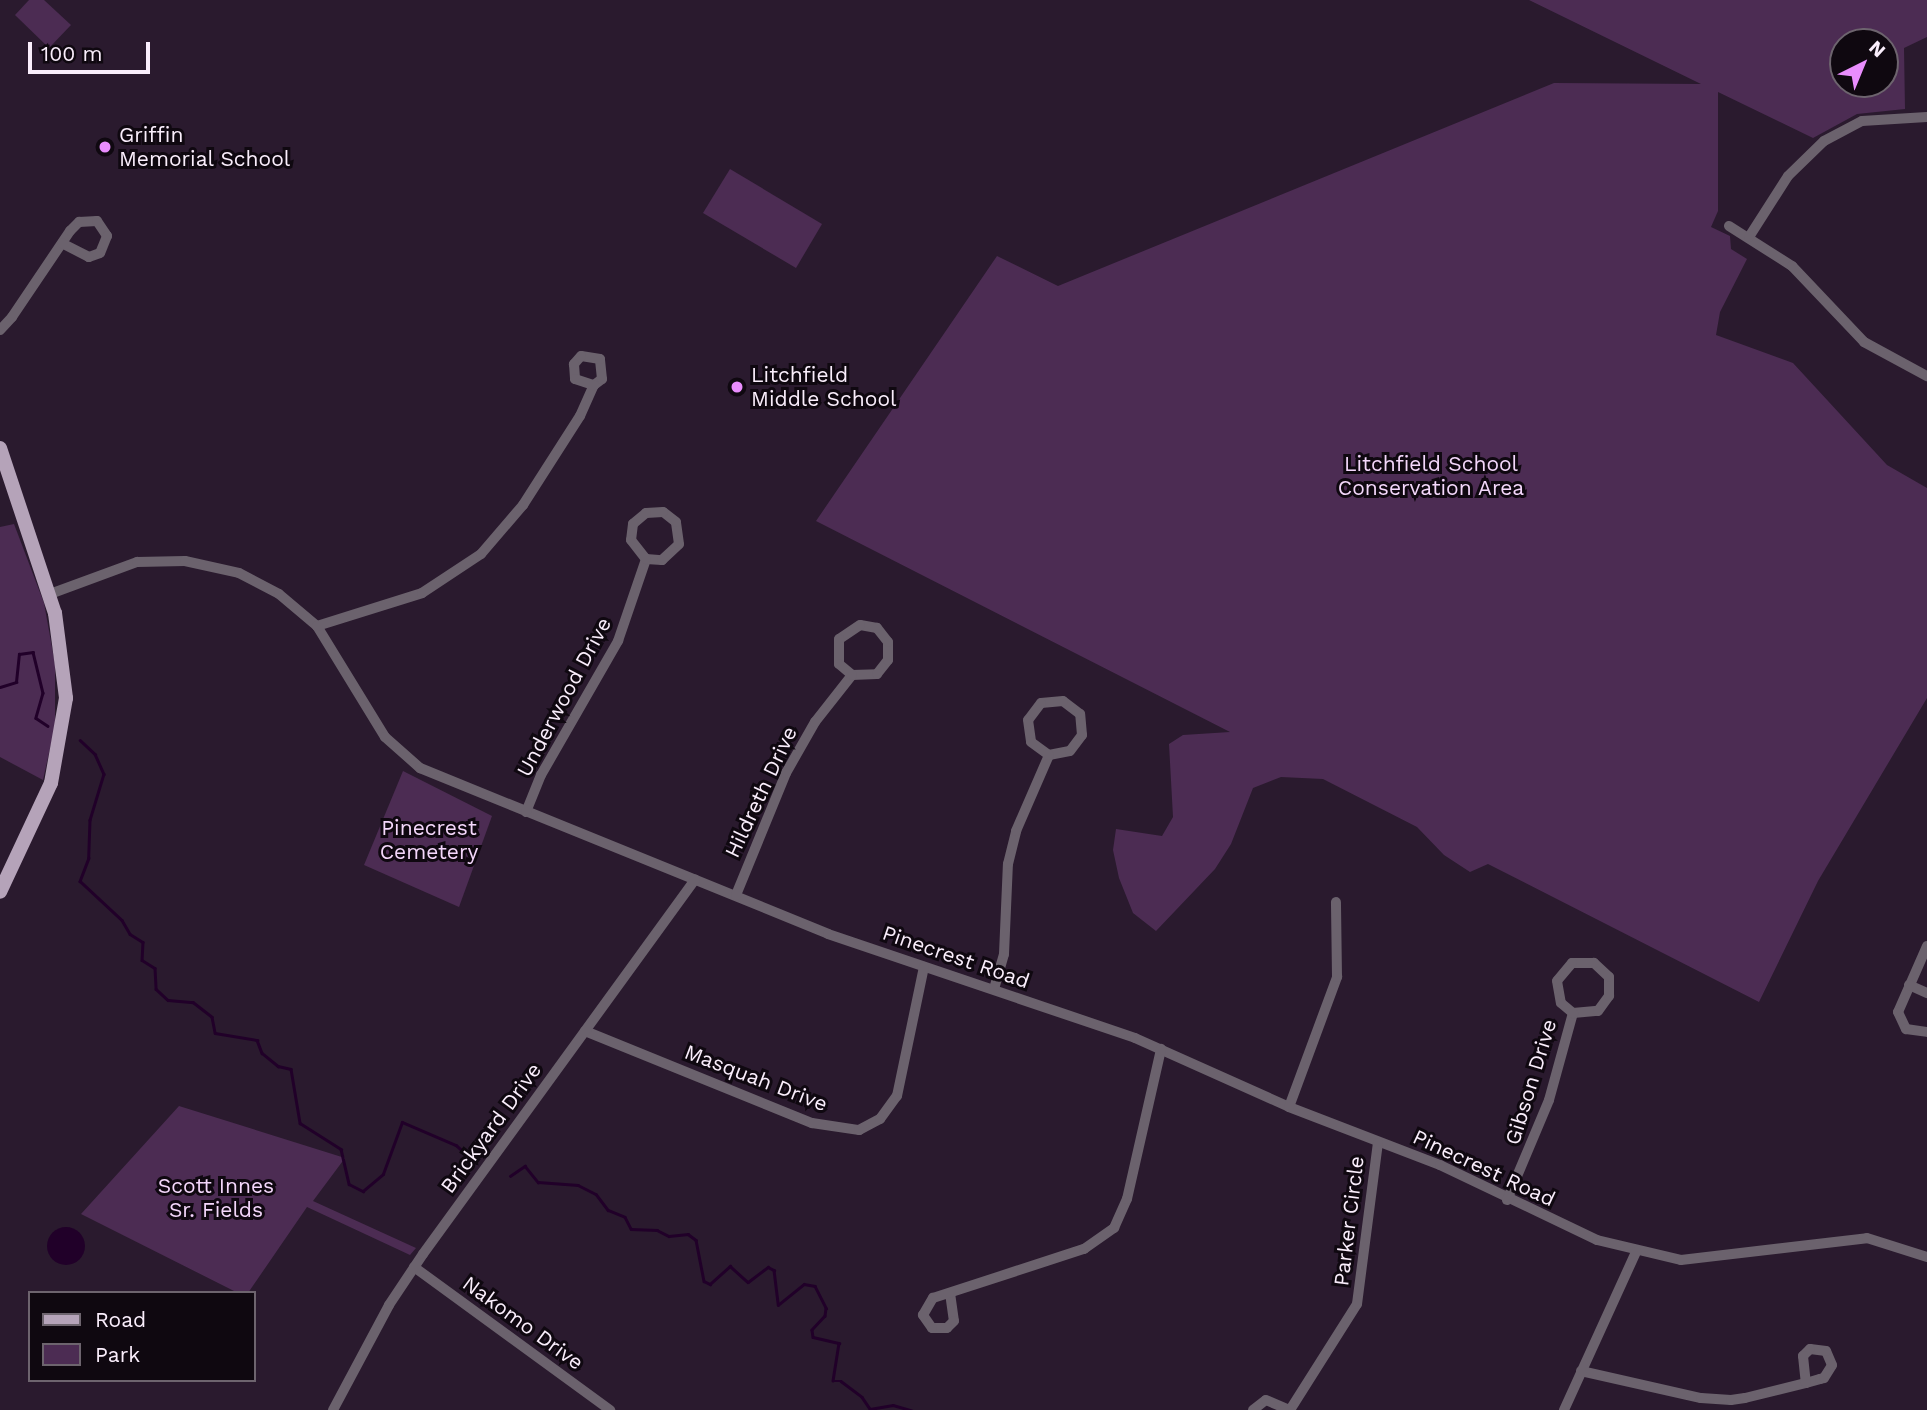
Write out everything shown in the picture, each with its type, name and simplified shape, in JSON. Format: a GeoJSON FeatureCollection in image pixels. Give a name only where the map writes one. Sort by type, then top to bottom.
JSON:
{"type":"FeatureCollection","features":[{"type":"Feature","properties":{"kind":"main road"},"geometry":{"type":"LineString","coordinates":[[0,448],[50,594],[65,669],[63,736],[41,811],[0,892]]}},
{"type":"Feature","properties":{"kind":"street"},"geometry":{"type":"LineString","coordinates":[[1749,237],[1788,177],[1824,141],[1862,121],[1927,117]]}},
{"type":"Feature","properties":{"kind":"street"},"geometry":{"type":"LineString","coordinates":[[1729,226],[1792,266],[1864,342],[1927,376]]}},
{"type":"Feature","properties":{"kind":"street"},"geometry":{"type":"LineString","coordinates":[[0,330],[62,243]]}},
{"type":"Feature","properties":{"kind":"street"},"geometry":{"type":"LineString","coordinates":[[317,626],[422,593],[481,554],[523,505],[580,416],[594,385]]}},
{"type":"Feature","properties":{"kind":"street"},"geometry":{"type":"LineString","coordinates":[[663,512],[679,529],[679,544],[662,560],[646,559],[634,548],[633,524],[646,513],[663,512]]}},
{"type":"Feature","properties":{"kind":"street","name":"Underwood Drive"},"geometry":{"type":"LineString","coordinates":[[526,812],[541,775],[618,640],[646,559]]}},
{"type":"Feature","properties":{"kind":"street","name":"Pinecrest Road"},"geometry":{"type":"LineString","coordinates":[[50,594],[110,569],[137,562],[185,561],[220,566],[259,582],[317,626],[369,715],[401,754],[451,783],[923,967],[1161,1049],[1289,1107],[1440,1165],[1551,1221],[1636,1252],[1705,1260],[1807,1242],[1867,1238],[1927,1257]]}},
{"type":"Feature","properties":{"kind":"street"},"geometry":{"type":"LineString","coordinates":[[860,625],[877,628],[888,642],[888,660],[869,677],[852,676],[836,655],[839,639],[860,625]]}},
{"type":"Feature","properties":{"kind":"street","name":"Hildreth Drive"},"geometry":{"type":"LineString","coordinates":[[736,895],[800,746],[852,676]]}},
{"type":"Feature","properties":{"kind":"street"},"geometry":{"type":"LineString","coordinates":[[1056,699],[1075,708],[1083,728],[1080,741],[1070,751],[1049,755],[1031,742],[1028,720],[1041,703],[1056,699]]}},
{"type":"Feature","properties":{"kind":"street"},"geometry":{"type":"LineString","coordinates":[[993,989],[1006,941],[1010,853],[1049,755]]}},
{"type":"Feature","properties":{"kind":"street","name":"Brickyard Drive"},"geometry":{"type":"LineString","coordinates":[[333,1410],[414,1267],[695,878]]}},
{"type":"Feature","properties":{"kind":"street"},"geometry":{"type":"LineString","coordinates":[[1289,1107],[1337,977],[1336,902]]}},
{"type":"Feature","properties":{"kind":"street"},"geometry":{"type":"LineString","coordinates":[[1927,946],[1909,985],[1899,1019],[1912,1033],[1927,1032]]}},
{"type":"Feature","properties":{"kind":"street","name":"Gibson Drive"},"geometry":{"type":"LineString","coordinates":[[1572,963],[1594,963],[1609,977],[1609,996],[1598,1011],[1573,1013],[1561,1003],[1557,981],[1572,963]]}},
{"type":"Feature","properties":{"kind":"street","name":"Masquah Drive"},"geometry":{"type":"LineString","coordinates":[[585,1031],[812,1123],[859,1130],[880,1119],[897,1096],[923,967]]}},
{"type":"Feature","properties":{"kind":"street"},"geometry":{"type":"LineString","coordinates":[[1909,985],[1927,993]]}},
{"type":"Feature","properties":{"kind":"street","name":"Gibson Drive"},"geometry":{"type":"LineString","coordinates":[[1507,1199],[1549,1100],[1573,1013]]}},
{"type":"Feature","properties":{"kind":"street"},"geometry":{"type":"LineString","coordinates":[[950,1293],[1084,1249],[1114,1228],[1127,1199],[1161,1049]]}},
{"type":"Feature","properties":{"kind":"street","name":"Parker Circle"},"geometry":{"type":"LineString","coordinates":[[1253,1410],[1266,1400],[1289,1410],[1357,1304],[1378,1143]]}},
{"type":"Feature","properties":{"kind":"street"},"geometry":{"type":"LineString","coordinates":[[1563,1410],[1636,1252]]}},
{"type":"Feature","properties":{"kind":"street","name":"Nakomo Drive"},"geometry":{"type":"LineString","coordinates":[[414,1267],[610,1410]]}},
{"type":"Feature","properties":{"kind":"street"},"geometry":{"type":"LineString","coordinates":[[1581,1371],[1716,1400],[1745,1398],[1806,1383]]}},
{"type":"Feature","properties":{"kind":"green space"},"geometry":{"type":"Polygon","coordinates":[[[29,0],[44,0],[71,25],[49,48],[15,15],[29,0]]]}},
{"type":"Feature","properties":{"kind":"green space","name":"Litchfield School Conservation Area"},"geometry":{"type":"Polygon","coordinates":[[[1529,0],[1927,0],[1927,37],[1904,48],[1905,109],[1857,114],[1813,138],[1718,92],[1718,211],[1711,227],[1730,236],[1731,249],[1747,259],[1720,312],[1716,335],[1793,363],[1887,465],[1927,488],[1927,698],[1818,881],[1759,1002],[1488,864],[1470,872],[1444,855],[1417,827],[1323,779],[1281,777],[1253,788],[1231,844],[1215,869],[1156,931],[1133,913],[1119,878],[1113,850],[1116,829],[1162,836],[1173,817],[1169,744],[1183,735],[1230,732],[816,521],[997,256],[1058,286],[1554,83],[1701,84],[1529,0]]]}},
{"type":"Feature","properties":{"kind":"green space"},"geometry":{"type":"Polygon","coordinates":[[[730,169],[822,224],[796,268],[703,213],[730,169]]]}},
{"type":"Feature","properties":{"kind":"green space"},"geometry":{"type":"Polygon","coordinates":[[[14,524],[44,603],[55,664],[55,726],[43,780],[0,757],[0,527],[14,524]]]}},
{"type":"Feature","properties":{"kind":"green space","name":"Pinecrest Cemetery"},"geometry":{"type":"Polygon","coordinates":[[[403,771],[492,816],[459,907],[364,865],[403,771]]]}},
{"type":"Feature","properties":{"kind":"green space","name":"Scott Innes Sr. Fields"},"geometry":{"type":"Polygon","coordinates":[[[179,1106],[345,1158],[313,1201],[416,1248],[410,1255],[307,1207],[249,1291],[234,1291],[81,1214],[179,1106]]]}},
{"type":"Feature","properties":{"kind":"shaded area"},"geometry":{"type":"Polygon","coordinates":[[[66,1227],[80,1232],[85,1246],[80,1260],[66,1265],[52,1260],[47,1246],[52,1232],[66,1227]]]}},
{"type":"Feature","properties":{"kind":"waterway"},"geometry":{"type":"LineString","coordinates":[[0,687],[16,682],[19,654],[33,652],[43,693],[36,718],[48,726]]}},
{"type":"Feature","properties":{"kind":"waterway"},"geometry":{"type":"LineString","coordinates":[[80,740],[95,754],[104,774],[90,820],[89,858],[80,881],[122,920],[130,934],[143,942],[142,960],[155,968],[156,989],[168,1000],[193,1002],[212,1017],[215,1033],[257,1040],[262,1053],[278,1066],[291,1069],[300,1123],[341,1149],[349,1184],[363,1191],[383,1174],[402,1122],[456,1145],[466,1154]]}},
{"type":"Feature","properties":{"kind":"waterway"},"geometry":{"type":"LineString","coordinates":[[510,1176],[525,1166],[538,1182],[578,1185],[596,1194],[608,1210],[625,1217],[631,1229],[657,1230],[669,1236],[688,1234],[696,1240],[704,1281],[710,1284],[730,1266],[748,1282],[768,1267],[774,1270],[778,1305],[804,1284],[815,1286],[826,1308],[825,1316],[812,1330],[813,1337],[839,1343],[833,1381],[841,1381],[862,1397],[870,1409],[893,1405],[911,1410]]}},
{"type":"Feature","properties":{"kind":"place","name":"Griffin Memorial School"},"geometry":{"type":"Point","coordinates":[105,147]}},
{"type":"Feature","properties":{"kind":"place","name":"Litchfield Middle School"},"geometry":{"type":"Point","coordinates":[737,387]}}]}
